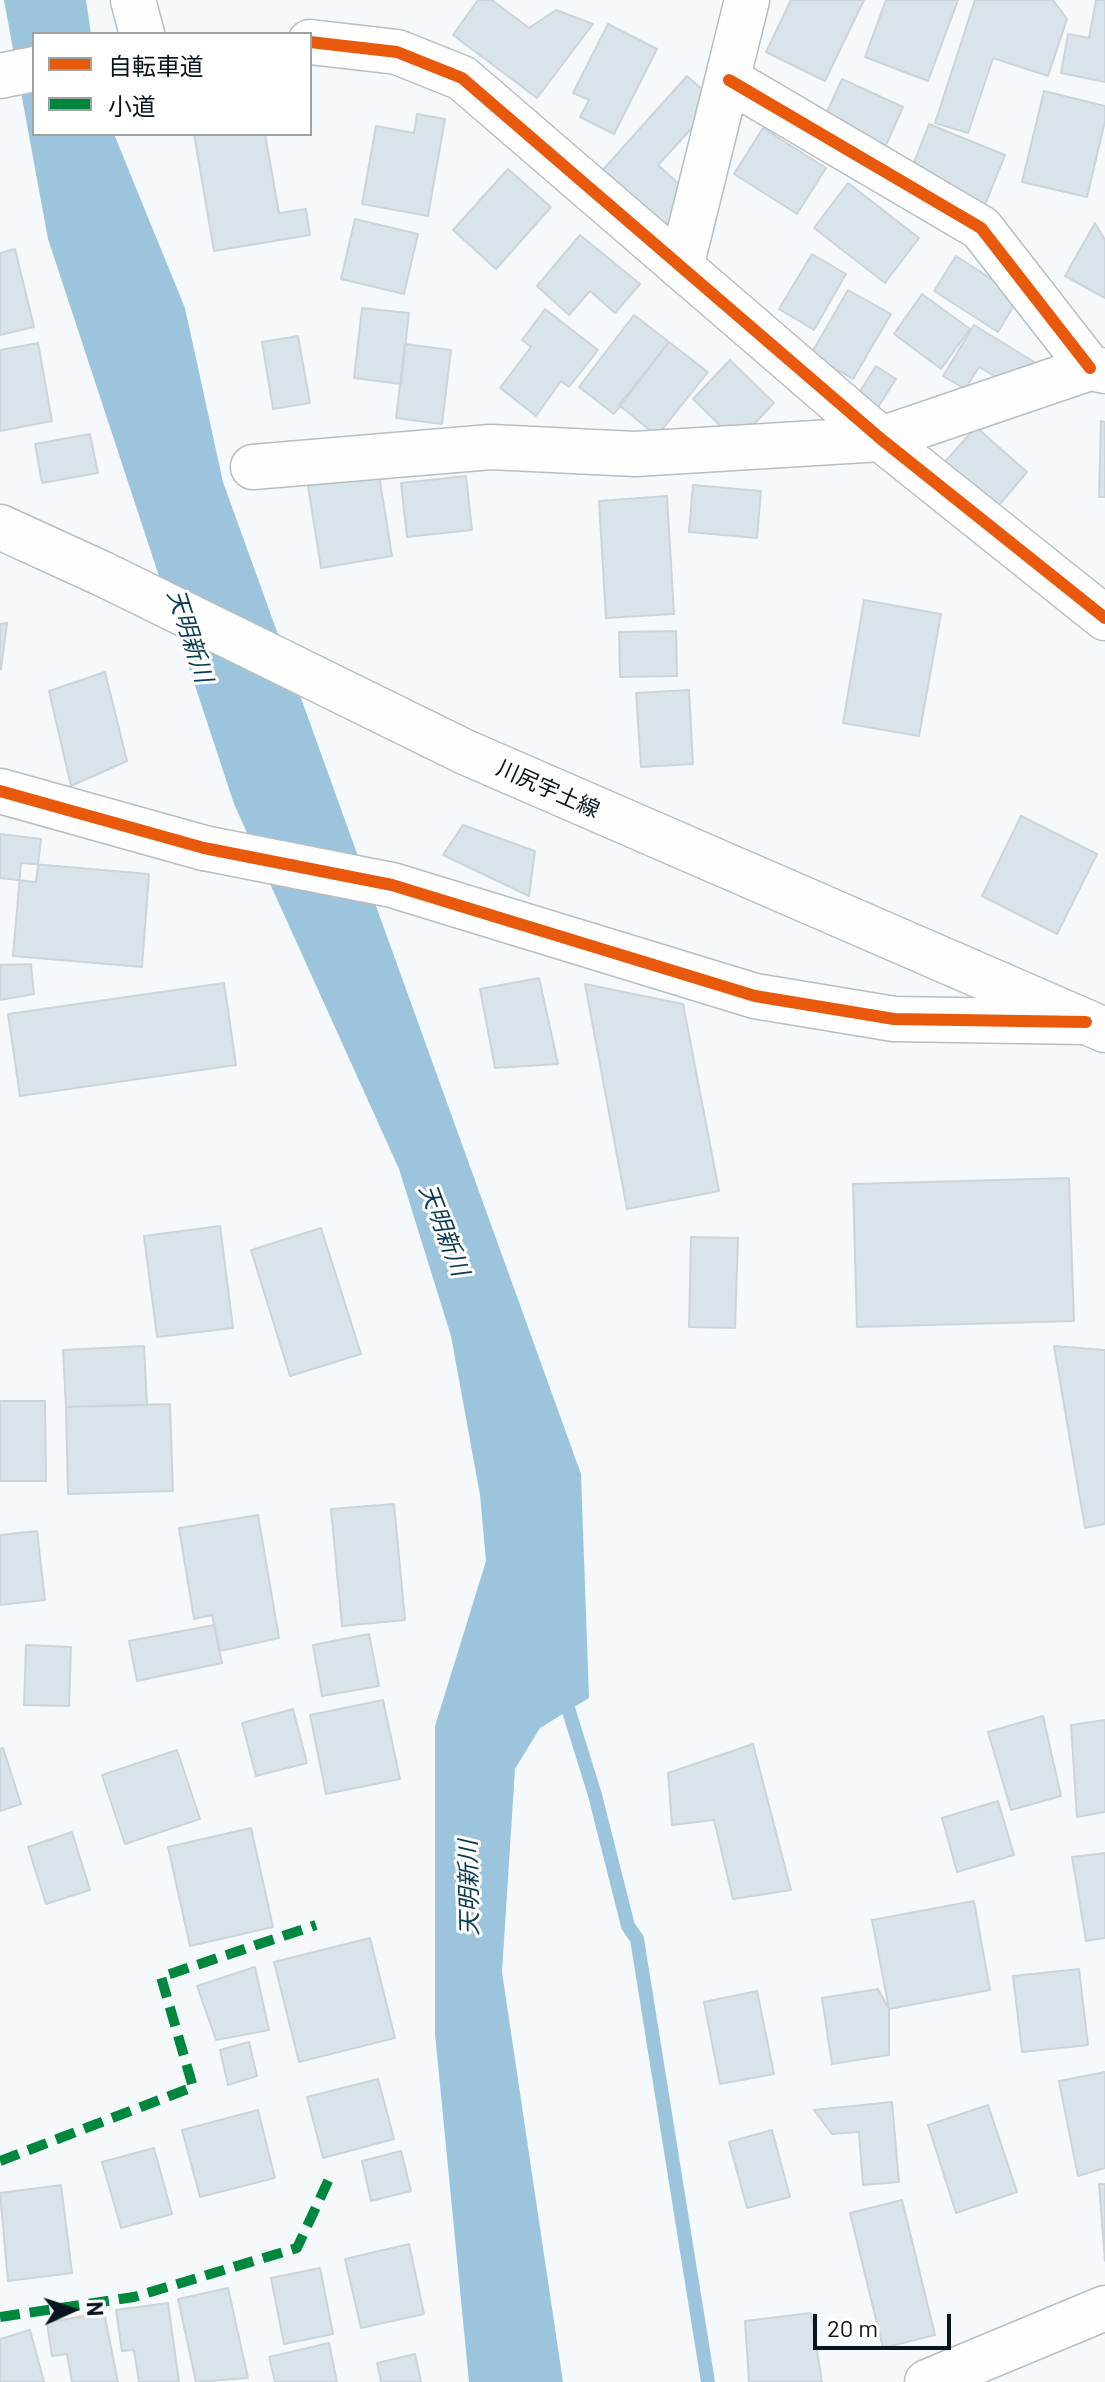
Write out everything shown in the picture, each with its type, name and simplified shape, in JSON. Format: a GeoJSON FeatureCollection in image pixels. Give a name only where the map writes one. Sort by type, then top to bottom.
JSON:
{"type":"FeatureCollection","features":[{"type":"Feature","properties":{"kind":"street"},"geometry":{"type":"LineString","coordinates":[[133,0],[141,32]]}},
{"type":"Feature","properties":{"kind":"street"},"geometry":{"type":"LineString","coordinates":[[681,267],[747,0]]}},
{"type":"Feature","properties":{"kind":"street"},"geometry":{"type":"LineString","coordinates":[[312,42],[397,52],[462,78],[881,439],[1105,618]]}},
{"type":"Feature","properties":{"kind":"street"},"geometry":{"type":"LineString","coordinates":[[0,76],[32,69]]}},
{"type":"Feature","properties":{"kind":"street"},"geometry":{"type":"LineString","coordinates":[[253,467],[491,447],[635,454],[881,439],[1098,369],[981,228],[729,80]]}},
{"type":"Feature","properties":{"kind":"street","name":"川尻宇土線"},"geometry":{"type":"LineString","coordinates":[[0,527],[103,574],[465,752],[1096,1026]]}},
{"type":"Feature","properties":{"kind":"street"},"geometry":{"type":"LineString","coordinates":[[0,791],[204,848],[392,885],[755,996],[894,1019],[1096,1026]]}},
{"type":"Feature","properties":{"kind":"street"},"geometry":{"type":"LineString","coordinates":[[927,2382],[1105,2308]]}},
{"type":"Feature","properties":{"kind":"water","name":"天明新川"},"geometry":{"type":"Polygon","coordinates":[[[4,0],[86,0],[91,32],[32,32],[32,136],[115,136],[185,308],[223,482],[581,1474],[589,1698],[540,1728],[515,1769],[502,1972],[563,2382],[469,2382],[435,2034],[435,1726],[486,1561],[480,1495],[451,1336],[399,1169],[234,804],[48,239],[4,0]]]}},
{"type":"Feature","properties":{"kind":"building"},"geometry":{"type":"Polygon","coordinates":[[[478,0],[492,0],[529,28],[556,10],[593,24],[537,98],[453,35],[478,0]]]}},
{"type":"Feature","properties":{"kind":"building"},"geometry":{"type":"Polygon","coordinates":[[[791,0],[864,0],[825,81],[766,52],[791,0]]]}},
{"type":"Feature","properties":{"kind":"building"},"geometry":{"type":"Polygon","coordinates":[[[886,0],[958,0],[928,81],[865,57],[886,0]]]}},
{"type":"Feature","properties":{"kind":"building"},"geometry":{"type":"Polygon","coordinates":[[[975,0],[1053,0],[1067,19],[1048,76],[993,58],[968,133],[935,123],[975,0]]]}},
{"type":"Feature","properties":{"kind":"building"},"geometry":{"type":"Polygon","coordinates":[[[1096,0],[1105,0],[1105,82],[1061,73],[1068,34],[1089,38],[1096,0]]]}},
{"type":"Feature","properties":{"kind":"building"},"geometry":{"type":"Polygon","coordinates":[[[608,24],[657,49],[614,134],[580,117],[589,100],[573,93],[608,24]]]}},
{"type":"Feature","properties":{"kind":"building"},"geometry":{"type":"Polygon","coordinates":[[[687,76],[716,102],[658,165],[692,196],[663,228],[601,172],[687,76]]]}},
{"type":"Feature","properties":{"kind":"building"},"geometry":{"type":"Polygon","coordinates":[[[842,79],[903,107],[883,152],[821,125],[842,79]]]}},
{"type":"Feature","properties":{"kind":"building"},"geometry":{"type":"Polygon","coordinates":[[[1044,91],[1105,106],[1105,121],[1087,197],[1022,182],[1044,91]]]}},
{"type":"Feature","properties":{"kind":"building"},"geometry":{"type":"Polygon","coordinates":[[[417,114],[445,119],[428,216],[362,204],[376,126],[414,133],[417,114]]]}},
{"type":"Feature","properties":{"kind":"building"},"geometry":{"type":"Polygon","coordinates":[[[929,124],[1005,155],[981,215],[906,183],[929,124]]]}},
{"type":"Feature","properties":{"kind":"building"},"geometry":{"type":"Polygon","coordinates":[[[763,128],[826,168],[797,214],[734,174],[763,128]]]}},
{"type":"Feature","properties":{"kind":"building"},"geometry":{"type":"Polygon","coordinates":[[[194,136],[265,136],[279,213],[306,209],[310,235],[214,251],[194,136]]]}},
{"type":"Feature","properties":{"kind":"building"},"geometry":{"type":"Polygon","coordinates":[[[508,169],[551,207],[496,269],[453,230],[508,169]]]}},
{"type":"Feature","properties":{"kind":"building"},"geometry":{"type":"Polygon","coordinates":[[[848,183],[919,238],[885,283],[814,228],[848,183]]]}},
{"type":"Feature","properties":{"kind":"building"},"geometry":{"type":"Polygon","coordinates":[[[355,219],[418,234],[404,294],[341,279],[355,219]]]}},
{"type":"Feature","properties":{"kind":"building"},"geometry":{"type":"Polygon","coordinates":[[[1095,223],[1105,240],[1105,298],[1065,276],[1095,223]]]}},
{"type":"Feature","properties":{"kind":"building"},"geometry":{"type":"Polygon","coordinates":[[[580,235],[640,284],[615,313],[590,291],[569,315],[537,286],[580,235]]]}},
{"type":"Feature","properties":{"kind":"building"},"geometry":{"type":"Polygon","coordinates":[[[15,249],[34,327],[0,335],[0,253],[15,249]]]}},
{"type":"Feature","properties":{"kind":"building"},"geometry":{"type":"Polygon","coordinates":[[[812,254],[846,274],[814,330],[779,309],[812,254]]]}},
{"type":"Feature","properties":{"kind":"building"},"geometry":{"type":"Polygon","coordinates":[[[956,256],[1019,297],[998,332],[934,291],[956,256]]]}},
{"type":"Feature","properties":{"kind":"building"},"geometry":{"type":"Polygon","coordinates":[[[848,290],[891,314],[853,379],[811,354],[848,290]]]}},
{"type":"Feature","properties":{"kind":"building"},"geometry":{"type":"Polygon","coordinates":[[[922,294],[970,329],[941,369],[894,334],[922,294]]]}},
{"type":"Feature","properties":{"kind":"building"},"geometry":{"type":"Polygon","coordinates":[[[362,308],[409,313],[401,384],[354,378],[362,308]]]}},
{"type":"Feature","properties":{"kind":"building"},"geometry":{"type":"Polygon","coordinates":[[[545,309],[598,350],[569,387],[561,381],[536,416],[500,388],[531,347],[522,340],[545,309]]]}},
{"type":"Feature","properties":{"kind":"building"},"geometry":{"type":"Polygon","coordinates":[[[634,315],[669,342],[614,414],[579,387],[634,315]]]}},
{"type":"Feature","properties":{"kind":"building"},"geometry":{"type":"Polygon","coordinates":[[[974,325],[1044,368],[1028,396],[979,367],[965,389],[943,376],[974,325]]]}},
{"type":"Feature","properties":{"kind":"building"},"geometry":{"type":"Polygon","coordinates":[[[298,336],[310,403],[273,409],[262,342],[298,336]]]}},
{"type":"Feature","properties":{"kind":"building"},"geometry":{"type":"Polygon","coordinates":[[[669,342],[708,372],[657,436],[619,405],[669,342]]]}},
{"type":"Feature","properties":{"kind":"building"},"geometry":{"type":"Polygon","coordinates":[[[38,343],[52,421],[0,431],[0,350],[38,343]]]}},
{"type":"Feature","properties":{"kind":"building"},"geometry":{"type":"Polygon","coordinates":[[[405,344],[451,350],[442,424],[396,418],[405,344]]]}},
{"type":"Feature","properties":{"kind":"building"},"geometry":{"type":"Polygon","coordinates":[[[730,360],[774,403],[737,442],[693,399],[730,360]]]}},
{"type":"Feature","properties":{"kind":"building"},"geometry":{"type":"Polygon","coordinates":[[[876,366],[896,379],[877,409],[857,396],[876,366]]]}},
{"type":"Feature","properties":{"kind":"building"},"geometry":{"type":"Polygon","coordinates":[[[1101,421],[1105,422],[1105,497],[1099,497],[1101,421]]]}},
{"type":"Feature","properties":{"kind":"building"},"geometry":{"type":"Polygon","coordinates":[[[976,427],[1027,472],[995,510],[943,464],[976,427]]]}},
{"type":"Feature","properties":{"kind":"building"},"geometry":{"type":"Polygon","coordinates":[[[90,434],[98,473],[42,483],[35,444],[90,434]]]}},
{"type":"Feature","properties":{"kind":"building"},"geometry":{"type":"Polygon","coordinates":[[[379,475],[392,556],[321,568],[308,486],[379,475]]]}},
{"type":"Feature","properties":{"kind":"building"},"geometry":{"type":"Polygon","coordinates":[[[466,476],[472,530],[407,537],[401,483],[466,476]]]}},
{"type":"Feature","properties":{"kind":"building"},"geometry":{"type":"Polygon","coordinates":[[[693,485],[761,491],[757,538],[689,532],[693,485]]]}},
{"type":"Feature","properties":{"kind":"building"},"geometry":{"type":"Polygon","coordinates":[[[667,496],[674,614],[606,618],[599,501],[667,496]]]}},
{"type":"Feature","properties":{"kind":"building"},"geometry":{"type":"Polygon","coordinates":[[[864,600],[941,614],[919,736],[843,723],[864,600]]]}},
{"type":"Feature","properties":{"kind":"building"},"geometry":{"type":"Polygon","coordinates":[[[7,623],[1,669],[0,669],[0,624],[7,623]]]}},
{"type":"Feature","properties":{"kind":"building"},"geometry":{"type":"Polygon","coordinates":[[[676,631],[677,676],[620,677],[619,632],[676,631]]]}},
{"type":"Feature","properties":{"kind":"building"},"geometry":{"type":"Polygon","coordinates":[[[105,672],[127,761],[71,786],[49,691],[105,672]]]}},
{"type":"Feature","properties":{"kind":"building"},"geometry":{"type":"Polygon","coordinates":[[[689,690],[693,764],[641,767],[636,693],[689,690]]]}},
{"type":"Feature","properties":{"kind":"building"},"geometry":{"type":"Polygon","coordinates":[[[1021,816],[1097,854],[1057,934],[982,896],[1021,816]]]}},
{"type":"Feature","properties":{"kind":"building"},"geometry":{"type":"Polygon","coordinates":[[[463,825],[535,851],[529,896],[443,855],[463,825]]]}},
{"type":"Feature","properties":{"kind":"building"},"geometry":{"type":"Polygon","coordinates":[[[0,834],[41,839],[36,882],[0,878],[0,834]]]}},
{"type":"Feature","properties":{"kind":"building"},"geometry":{"type":"Polygon","coordinates":[[[21,863],[149,874],[142,967],[13,956],[21,863]]]}},
{"type":"Feature","properties":{"kind":"building"},"geometry":{"type":"Polygon","coordinates":[[[31,964],[34,994],[0,1000],[0,965],[31,964]]]}},
{"type":"Feature","properties":{"kind":"building"},"geometry":{"type":"Polygon","coordinates":[[[539,978],[558,1064],[495,1068],[480,989],[539,978]]]}},
{"type":"Feature","properties":{"kind":"building"},"geometry":{"type":"Polygon","coordinates":[[[224,983],[236,1065],[20,1096],[8,1014],[224,983]]]}},
{"type":"Feature","properties":{"kind":"building"},"geometry":{"type":"Polygon","coordinates":[[[585,984],[683,1004],[719,1191],[627,1209],[585,984]]]}},
{"type":"Feature","properties":{"kind":"building"},"geometry":{"type":"Polygon","coordinates":[[[1069,1178],[1074,1321],[857,1327],[853,1184],[1069,1178]]]}},
{"type":"Feature","properties":{"kind":"building"},"geometry":{"type":"Polygon","coordinates":[[[220,1226],[233,1328],[157,1337],[144,1236],[220,1226]]]}},
{"type":"Feature","properties":{"kind":"building"},"geometry":{"type":"Polygon","coordinates":[[[321,1228],[361,1354],[290,1376],[251,1250],[321,1228]]]}},
{"type":"Feature","properties":{"kind":"building"},"geometry":{"type":"Polygon","coordinates":[[[691,1237],[738,1238],[735,1328],[689,1327],[691,1237]]]}},
{"type":"Feature","properties":{"kind":"building"},"geometry":{"type":"Polygon","coordinates":[[[144,1346],[147,1405],[66,1407],[63,1350],[144,1346]]]}},
{"type":"Feature","properties":{"kind":"building"},"geometry":{"type":"Polygon","coordinates":[[[1054,1346],[1105,1350],[1105,1524],[1085,1528],[1054,1346]]]}},
{"type":"Feature","properties":{"kind":"building"},"geometry":{"type":"Polygon","coordinates":[[[0,1401],[45,1401],[46,1481],[0,1481],[0,1401]]]}},
{"type":"Feature","properties":{"kind":"building"},"geometry":{"type":"Polygon","coordinates":[[[170,1404],[173,1491],[68,1494],[66,1407],[170,1404]]]}},
{"type":"Feature","properties":{"kind":"building"},"geometry":{"type":"Polygon","coordinates":[[[394,1504],[405,1620],[342,1626],[331,1509],[394,1504]]]}},
{"type":"Feature","properties":{"kind":"building"},"geometry":{"type":"Polygon","coordinates":[[[258,1515],[279,1638],[220,1651],[212,1615],[194,1619],[179,1528],[258,1515]]]}},
{"type":"Feature","properties":{"kind":"building"},"geometry":{"type":"Polygon","coordinates":[[[37,1531],[45,1600],[0,1605],[0,1535],[37,1531]]]}},
{"type":"Feature","properties":{"kind":"building"},"geometry":{"type":"Polygon","coordinates":[[[214,1625],[222,1663],[137,1681],[129,1641],[214,1625]]]}},
{"type":"Feature","properties":{"kind":"building"},"geometry":{"type":"Polygon","coordinates":[[[369,1634],[379,1686],[322,1696],[313,1645],[369,1634]]]}},
{"type":"Feature","properties":{"kind":"building"},"geometry":{"type":"Polygon","coordinates":[[[26,1645],[71,1647],[69,1706],[24,1705],[26,1645]]]}},
{"type":"Feature","properties":{"kind":"building"},"geometry":{"type":"Polygon","coordinates":[[[383,1700],[400,1779],[326,1794],[310,1715],[383,1700]]]}},
{"type":"Feature","properties":{"kind":"building"},"geometry":{"type":"Polygon","coordinates":[[[293,1709],[307,1763],[256,1776],[242,1723],[293,1709]]]}},
{"type":"Feature","properties":{"kind":"building"},"geometry":{"type":"Polygon","coordinates":[[[1043,1716],[1061,1796],[1011,1810],[988,1732],[1043,1716]]]}},
{"type":"Feature","properties":{"kind":"building"},"geometry":{"type":"Polygon","coordinates":[[[1105,1720],[1105,1812],[1077,1817],[1071,1725],[1105,1720]]]}},
{"type":"Feature","properties":{"kind":"building"},"geometry":{"type":"Polygon","coordinates":[[[753,1744],[791,1890],[733,1899],[714,1820],[672,1825],[668,1773],[753,1744]]]}},
{"type":"Feature","properties":{"kind":"building"},"geometry":{"type":"Polygon","coordinates":[[[3,1748],[21,1804],[0,1811],[0,1749],[3,1748]]]}},
{"type":"Feature","properties":{"kind":"building"},"geometry":{"type":"Polygon","coordinates":[[[177,1750],[200,1819],[125,1844],[102,1775],[177,1750]]]}},
{"type":"Feature","properties":{"kind":"building"},"geometry":{"type":"Polygon","coordinates":[[[998,1801],[1014,1855],[957,1872],[942,1818],[998,1801]]]}},
{"type":"Feature","properties":{"kind":"building"},"geometry":{"type":"Polygon","coordinates":[[[251,1828],[273,1927],[190,1946],[168,1847],[251,1828]]]}},
{"type":"Feature","properties":{"kind":"building"},"geometry":{"type":"Polygon","coordinates":[[[72,1832],[90,1890],[46,1904],[28,1847],[72,1832]]]}},
{"type":"Feature","properties":{"kind":"building"},"geometry":{"type":"Polygon","coordinates":[[[1105,1853],[1105,1938],[1086,1941],[1072,1857],[1105,1853]]]}},
{"type":"Feature","properties":{"kind":"building"},"geometry":{"type":"Polygon","coordinates":[[[974,1901],[990,1990],[889,2009],[872,1920],[974,1901]]]}},
{"type":"Feature","properties":{"kind":"building"},"geometry":{"type":"Polygon","coordinates":[[[370,1938],[395,2038],[299,2062],[274,1962],[370,1938]]]}},
{"type":"Feature","properties":{"kind":"building"},"geometry":{"type":"Polygon","coordinates":[[[255,1967],[269,2030],[216,2040],[197,1986],[255,1967]]]}},
{"type":"Feature","properties":{"kind":"building"},"geometry":{"type":"Polygon","coordinates":[[[1079,1969],[1088,2045],[1022,2052],[1013,1976],[1079,1969]]]}},
{"type":"Feature","properties":{"kind":"building"},"geometry":{"type":"Polygon","coordinates":[[[878,1989],[889,2009],[889,2055],[832,2064],[822,1998],[878,1989]]]}},
{"type":"Feature","properties":{"kind":"building"},"geometry":{"type":"Polygon","coordinates":[[[757,1991],[774,2074],[720,2084],[704,2002],[757,1991]]]}},
{"type":"Feature","properties":{"kind":"building"},"geometry":{"type":"Polygon","coordinates":[[[249,2042],[257,2076],[228,2085],[220,2050],[249,2042]]]}},
{"type":"Feature","properties":{"kind":"building"},"geometry":{"type":"Polygon","coordinates":[[[1105,2072],[1105,2168],[1078,2176],[1059,2081],[1105,2072]]]}},
{"type":"Feature","properties":{"kind":"building"},"geometry":{"type":"Polygon","coordinates":[[[378,2079],[394,2139],[323,2158],[307,2097],[378,2079]]]}},
{"type":"Feature","properties":{"kind":"building"},"geometry":{"type":"Polygon","coordinates":[[[892,2102],[899,2182],[863,2185],[859,2132],[832,2134],[814,2110],[892,2102]]]}},
{"type":"Feature","properties":{"kind":"building"},"geometry":{"type":"Polygon","coordinates":[[[988,2105],[1017,2192],[956,2213],[928,2125],[988,2105]]]}},
{"type":"Feature","properties":{"kind":"building"},"geometry":{"type":"Polygon","coordinates":[[[258,2110],[275,2178],[200,2197],[182,2130],[258,2110]]]}},
{"type":"Feature","properties":{"kind":"building"},"geometry":{"type":"Polygon","coordinates":[[[772,2130],[790,2197],[747,2208],[729,2142],[772,2130]]]}},
{"type":"Feature","properties":{"kind":"building"},"geometry":{"type":"Polygon","coordinates":[[[154,2148],[172,2214],[121,2228],[102,2162],[154,2148]]]}},
{"type":"Feature","properties":{"kind":"building"},"geometry":{"type":"Polygon","coordinates":[[[401,2151],[411,2191],[371,2201],[362,2161],[401,2151]]]}},
{"type":"Feature","properties":{"kind":"building"},"geometry":{"type":"Polygon","coordinates":[[[1099,2184],[1105,2184],[1105,2261],[1099,2184]]]}},
{"type":"Feature","properties":{"kind":"building"},"geometry":{"type":"Polygon","coordinates":[[[61,2185],[72,2273],[8,2281],[0,2193],[61,2185]]]}},
{"type":"Feature","properties":{"kind":"building"},"geometry":{"type":"Polygon","coordinates":[[[902,2200],[935,2335],[883,2348],[850,2213],[902,2200]]]}},
{"type":"Feature","properties":{"kind":"building"},"geometry":{"type":"Polygon","coordinates":[[[409,2244],[424,2314],[361,2328],[345,2259],[409,2244]]]}},
{"type":"Feature","properties":{"kind":"building"},"geometry":{"type":"Polygon","coordinates":[[[320,2268],[333,2334],[284,2344],[271,2278],[320,2268]]]}},
{"type":"Feature","properties":{"kind":"building"},"geometry":{"type":"Polygon","coordinates":[[[228,2288],[248,2378],[196,2382],[178,2299],[228,2288]]]}},
{"type":"Feature","properties":{"kind":"building"},"geometry":{"type":"Polygon","coordinates":[[[168,2303],[179,2382],[139,2382],[134,2350],[122,2351],[116,2310],[168,2303]]]}},
{"type":"Feature","properties":{"kind":"building"},"geometry":{"type":"Polygon","coordinates":[[[104,2312],[118,2382],[72,2382],[67,2354],[52,2356],[47,2323],[104,2312]]]}},
{"type":"Feature","properties":{"kind":"building"},"geometry":{"type":"Polygon","coordinates":[[[811,2313],[822,2382],[749,2382],[745,2321],[811,2313]]]}},
{"type":"Feature","properties":{"kind":"building"},"geometry":{"type":"Polygon","coordinates":[[[30,2330],[44,2382],[0,2382],[0,2339],[30,2330]]]}},
{"type":"Feature","properties":{"kind":"building"},"geometry":{"type":"Polygon","coordinates":[[[329,2343],[337,2382],[275,2382],[269,2357],[329,2343]]]}},
{"type":"Feature","properties":{"kind":"building"},"geometry":{"type":"Polygon","coordinates":[[[415,2354],[421,2382],[381,2382],[377,2363],[415,2354]]]}},
{"type":"Feature","properties":{"kind":"waterway"},"geometry":{"type":"LineString","coordinates":[[563,1692],[595,1795],[628,1926],[637,1939],[708,2382]]}},
{"type":"Feature","properties":{"kind":"marked path"},"geometry":{"type":"LineString","coordinates":[[0,2161],[193,2087],[161,1977],[316,1925]]}},
{"type":"Feature","properties":{"kind":"marked path"},"geometry":{"type":"LineString","coordinates":[[0,2317],[134,2297],[297,2248],[329,2179]]}},
{"type":"Feature","properties":{"kind":"cycle path"},"geometry":{"type":"LineString","coordinates":[[312,42],[397,52],[462,78],[881,439],[1105,618]]}},
{"type":"Feature","properties":{"kind":"cycle path"},"geometry":{"type":"LineString","coordinates":[[729,80],[981,228],[1090,368]]}},
{"type":"Feature","properties":{"kind":"cycle path"},"geometry":{"type":"LineString","coordinates":[[0,791],[204,848],[392,885],[755,996],[894,1019],[1086,1022]]}}]}
